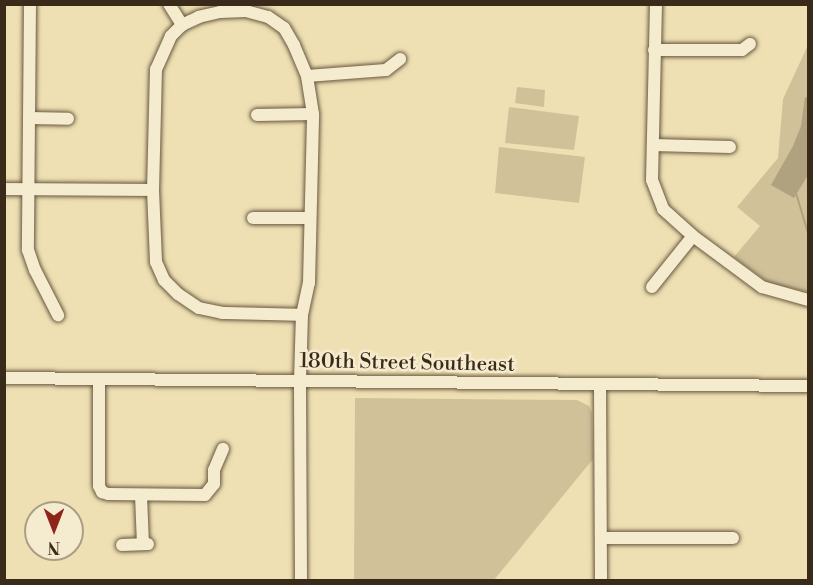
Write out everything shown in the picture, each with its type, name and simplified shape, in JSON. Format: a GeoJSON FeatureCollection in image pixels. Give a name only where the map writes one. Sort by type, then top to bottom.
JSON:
{"type":"FeatureCollection","features":[{"type":"Feature","properties":{"kind":"street"},"geometry":{"type":"LineString","coordinates":[[30,4],[28,250],[35,270],[58,315]]}},
{"type":"Feature","properties":{"kind":"street"},"geometry":{"type":"LineString","coordinates":[[170,4],[182,25]]}},
{"type":"Feature","properties":{"kind":"street"},"geometry":{"type":"LineString","coordinates":[[656,4],[652,180],[663,209],[693,237],[762,287],[808,300]]}},
{"type":"Feature","properties":{"kind":"street"},"geometry":{"type":"LineString","coordinates":[[301,580],[300,381],[302,315],[309,283],[313,114],[307,76],[284,28],[268,17],[246,11],[220,12],[182,25],[171,36],[156,69],[153,190],[156,262],[164,280],[199,308],[222,313],[302,315]]}},
{"type":"Feature","properties":{"kind":"street"},"geometry":{"type":"LineString","coordinates":[[654,50],[742,50],[750,44]]}},
{"type":"Feature","properties":{"kind":"street"},"geometry":{"type":"LineString","coordinates":[[307,76],[386,70],[400,59]]}},
{"type":"Feature","properties":{"kind":"street"},"geometry":{"type":"LineString","coordinates":[[257,115],[313,114]]}},
{"type":"Feature","properties":{"kind":"street"},"geometry":{"type":"LineString","coordinates":[[29,118],[68,119]]}},
{"type":"Feature","properties":{"kind":"street"},"geometry":{"type":"LineString","coordinates":[[653,145],[730,147]]}},
{"type":"Feature","properties":{"kind":"street"},"geometry":{"type":"LineString","coordinates":[[4,189],[153,190]]}},
{"type":"Feature","properties":{"kind":"street"},"geometry":{"type":"LineString","coordinates":[[253,218],[310,218]]}},
{"type":"Feature","properties":{"kind":"street"},"geometry":{"type":"LineString","coordinates":[[652,287],[693,237]]}},
{"type":"Feature","properties":{"kind":"street","name":"180th Street Southeast"},"geometry":{"type":"LineString","coordinates":[[4,378],[600,386],[808,386]]}},
{"type":"Feature","properties":{"kind":"street"},"geometry":{"type":"LineString","coordinates":[[99,379],[99,486],[108,495],[205,495],[214,484],[214,470],[223,449]]}},
{"type":"Feature","properties":{"kind":"street"},"geometry":{"type":"LineString","coordinates":[[600,386],[602,580]]}},
{"type":"Feature","properties":{"kind":"street"},"geometry":{"type":"LineString","coordinates":[[122,545],[147,544],[141,495]]}},
{"type":"Feature","properties":{"kind":"street"},"geometry":{"type":"LineString","coordinates":[[602,538],[733,538]]}},
{"type":"Feature","properties":{"kind":"shaded area"},"geometry":{"type":"Polygon","coordinates":[[[808,45],[808,292],[769,283],[734,257],[760,226],[737,207],[778,158],[783,99],[808,45]]]}},
{"type":"Feature","properties":{"kind":"shaded area"},"geometry":{"type":"Polygon","coordinates":[[[517,87],[545,90],[544,107],[515,103],[517,87]]]}},
{"type":"Feature","properties":{"kind":"shaded area"},"geometry":{"type":"Polygon","coordinates":[[[805,97],[808,98],[808,175],[794,198],[771,185],[793,146],[801,126],[805,97]]]}},
{"type":"Feature","properties":{"kind":"shaded area"},"geometry":{"type":"Polygon","coordinates":[[[509,107],[579,116],[574,150],[505,143],[509,107]]]}},
{"type":"Feature","properties":{"kind":"shaded area"},"geometry":{"type":"Polygon","coordinates":[[[499,147],[585,157],[579,203],[495,193],[499,147]]]}},
{"type":"Feature","properties":{"kind":"shaded area"},"geometry":{"type":"Polygon","coordinates":[[[355,398],[577,400],[589,406],[592,413],[593,459],[494,580],[354,580],[355,398]]]}},
{"type":"Feature","properties":{"kind":"waterway"},"geometry":{"type":"LineString","coordinates":[[796,193],[808,233]]}}]}
